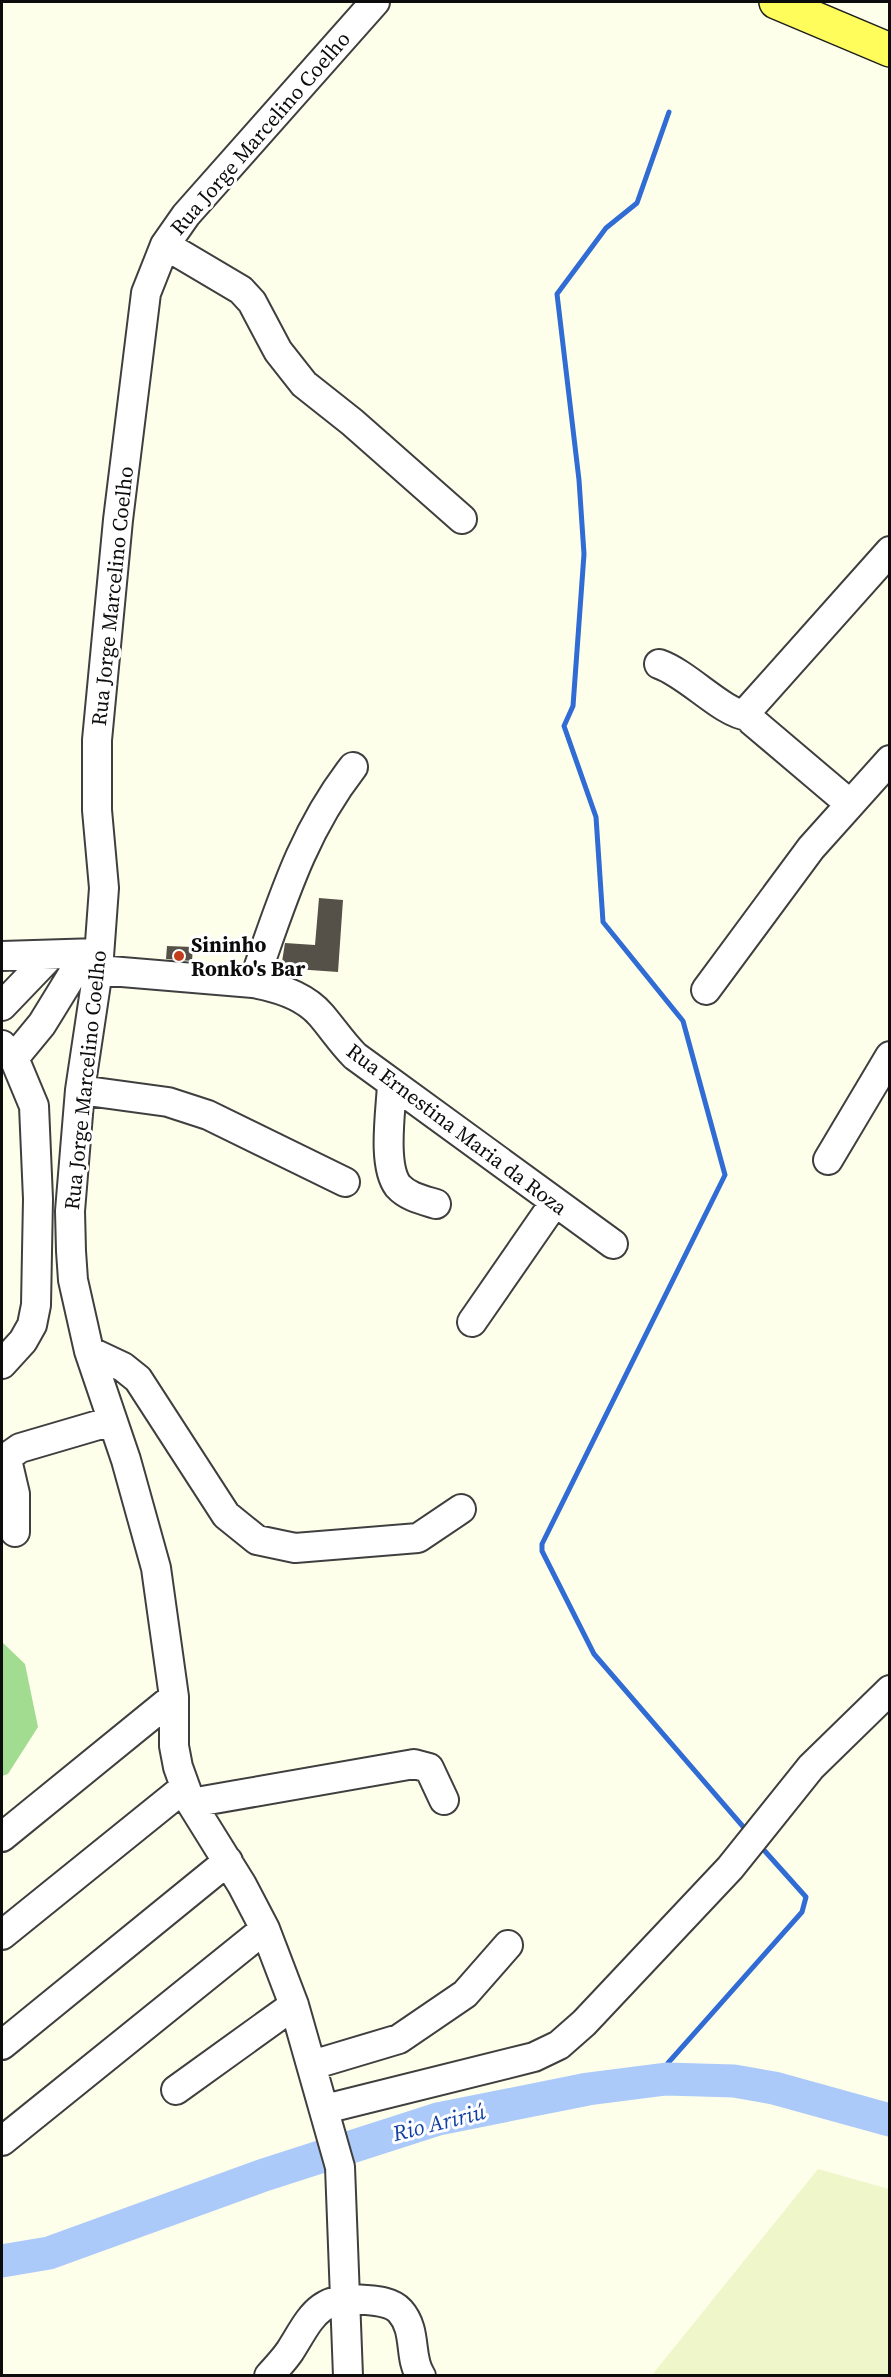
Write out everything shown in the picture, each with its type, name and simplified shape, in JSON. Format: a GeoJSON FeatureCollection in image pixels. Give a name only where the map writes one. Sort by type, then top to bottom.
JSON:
{"type":"FeatureCollection","features":[{"type":"Feature","properties":{"kind":"main road"},"geometry":{"type":"LineString","coordinates":[[776,2],[821,9],[890,50]]}},
{"type":"Feature","properties":{"kind":"street","name":"Rua Jorge Marcelino Coelho"},"geometry":{"type":"LineString","coordinates":[[347,2368],[340,2167],[294,2005],[265,1929],[228,1861],[188,1796],[174,1746],[174,1697],[156,1568],[126,1460],[89,1351],[73,1280],[70,1211],[80,1090],[104,888],[97,810],[97,740],[118,520],[146,293],[165,245],[186,215],[375,2]]}},
{"type":"Feature","properties":{"kind":"street"},"geometry":{"type":"LineString","coordinates":[[165,245],[241,290],[252,302],[278,351],[303,384],[352,422],[462,519]]}},
{"type":"Feature","properties":{"kind":"street"},"geometry":{"type":"LineString","coordinates":[[748,716],[749,709],[890,551]]}},
{"type":"Feature","properties":{"kind":"street"},"geometry":{"type":"LineString","coordinates":[[659,664],[673,669],[734,712],[748,716],[850,804]]}},
{"type":"Feature","properties":{"kind":"street"},"geometry":{"type":"LineString","coordinates":[[706,990],[812,848],[890,760]]}},
{"type":"Feature","properties":{"kind":"street"},"geometry":{"type":"LineString","coordinates":[[253,983],[302,847],[322,809],[353,767]]}},
{"type":"Feature","properties":{"kind":"street"},"geometry":{"type":"LineString","coordinates":[[2,1006],[51,955]]}},
{"type":"Feature","properties":{"kind":"street","name":"Rua Ernestina Maria da Roza"},"geometry":{"type":"LineString","coordinates":[[2,956],[51,955],[94,959],[253,983],[286,992],[314,1008],[343,1045],[392,1084],[613,1244]]}},
{"type":"Feature","properties":{"kind":"street"},"geometry":{"type":"LineString","coordinates":[[2,1364],[23,1341],[32,1325],[36,1305],[38,1199],[33,1107],[8,1052],[42,1024],[94,959]]}},
{"type":"Feature","properties":{"kind":"street"},"geometry":{"type":"LineString","coordinates":[[828,1160],[890,1056]]}},
{"type":"Feature","properties":{"kind":"street"},"geometry":{"type":"LineString","coordinates":[[392,1084],[389,1159],[392,1174],[407,1194],[436,1204]]}},
{"type":"Feature","properties":{"kind":"street"},"geometry":{"type":"LineString","coordinates":[[80,1090],[168,1102],[208,1115],[345,1182]]}},
{"type":"Feature","properties":{"kind":"street"},"geometry":{"type":"LineString","coordinates":[[472,1322],[555,1202]]}},
{"type":"Feature","properties":{"kind":"street"},"geometry":{"type":"LineString","coordinates":[[89,1351],[123,1367],[138,1378],[151,1394],[226,1515],[257,1540],[295,1548],[418,1538],[461,1509]]}},
{"type":"Feature","properties":{"kind":"street"},"geometry":{"type":"LineString","coordinates":[[15,1532],[16,1508],[8,1464],[10,1455],[20,1448],[112,1421]]}},
{"type":"Feature","properties":{"kind":"street"},"geometry":{"type":"LineString","coordinates":[[328,2119],[534,2056],[559,2045],[584,2023],[730,1868],[812,1767],[890,1690]]}},
{"type":"Feature","properties":{"kind":"street"},"geometry":{"type":"LineString","coordinates":[[2,1837],[174,1697]]}},
{"type":"Feature","properties":{"kind":"street"},"geometry":{"type":"LineString","coordinates":[[2,1935],[188,1796],[414,1764],[429,1768],[444,1800]]}},
{"type":"Feature","properties":{"kind":"street"},"geometry":{"type":"LineString","coordinates":[[2,2045],[228,1861]]}},
{"type":"Feature","properties":{"kind":"street"},"geometry":{"type":"LineString","coordinates":[[2,2141],[265,1929]]}},
{"type":"Feature","properties":{"kind":"street"},"geometry":{"type":"LineString","coordinates":[[312,2065],[399,2039],[465,1994],[507,1945]]}},
{"type":"Feature","properties":{"kind":"street"},"geometry":{"type":"LineString","coordinates":[[176,2090],[294,2005]]}},
{"type":"Feature","properties":{"kind":"street"},"geometry":{"type":"LineString","coordinates":[[269,2376],[289,2353],[309,2317],[326,2303],[343,2301],[379,2301],[400,2311],[413,2334],[417,2370],[421,2376]]}},
{"type":"Feature","properties":{"kind":"green space"},"geometry":{"type":"Polygon","coordinates":[[[2,1642],[25,1664],[38,1727],[8,1774],[2,1776],[2,1642]]]}},
{"type":"Feature","properties":{"kind":"green space"},"geometry":{"type":"Polygon","coordinates":[[[818,2169],[889,2189],[889,2375],[652,2375],[818,2169]]]}},
{"type":"Feature","properties":{"kind":"building"},"geometry":{"type":"Polygon","coordinates":[[[319,898],[343,900],[338,972],[281,968],[285,943],[315,945],[319,898]]]}},
{"type":"Feature","properties":{"kind":"building","name":"Sininho Ronko's Bar"},"geometry":{"type":"Polygon","coordinates":[[[167,946],[193,947],[192,961],[166,959],[167,946]]]}},
{"type":"Feature","properties":{"kind":"waterway"},"geometry":{"type":"LineString","coordinates":[[669,112],[637,203],[606,228],[557,294],[579,480],[584,554],[573,706],[564,726],[596,817],[603,922],[683,1021],[725,1175],[542,1544],[542,1551],[594,1654],[746,1830]]}},
{"type":"Feature","properties":{"kind":"waterway"},"geometry":{"type":"LineString","coordinates":[[666,2079],[664,2072],[668,2063],[802,1912],[806,1897],[763,1849]]}},
{"type":"Feature","properties":{"kind":"waterway","name":"Rio Aririú"},"geometry":{"type":"LineString","coordinates":[[2,2261],[49,2253],[264,2175],[438,2119],[588,2089],[666,2079],[734,2081],[774,2088],[890,2120]]}},
{"type":"Feature","properties":{"kind":"place","name":"Sininho Ronko's Bar"},"geometry":{"type":"Point","coordinates":[179,956]}}]}
